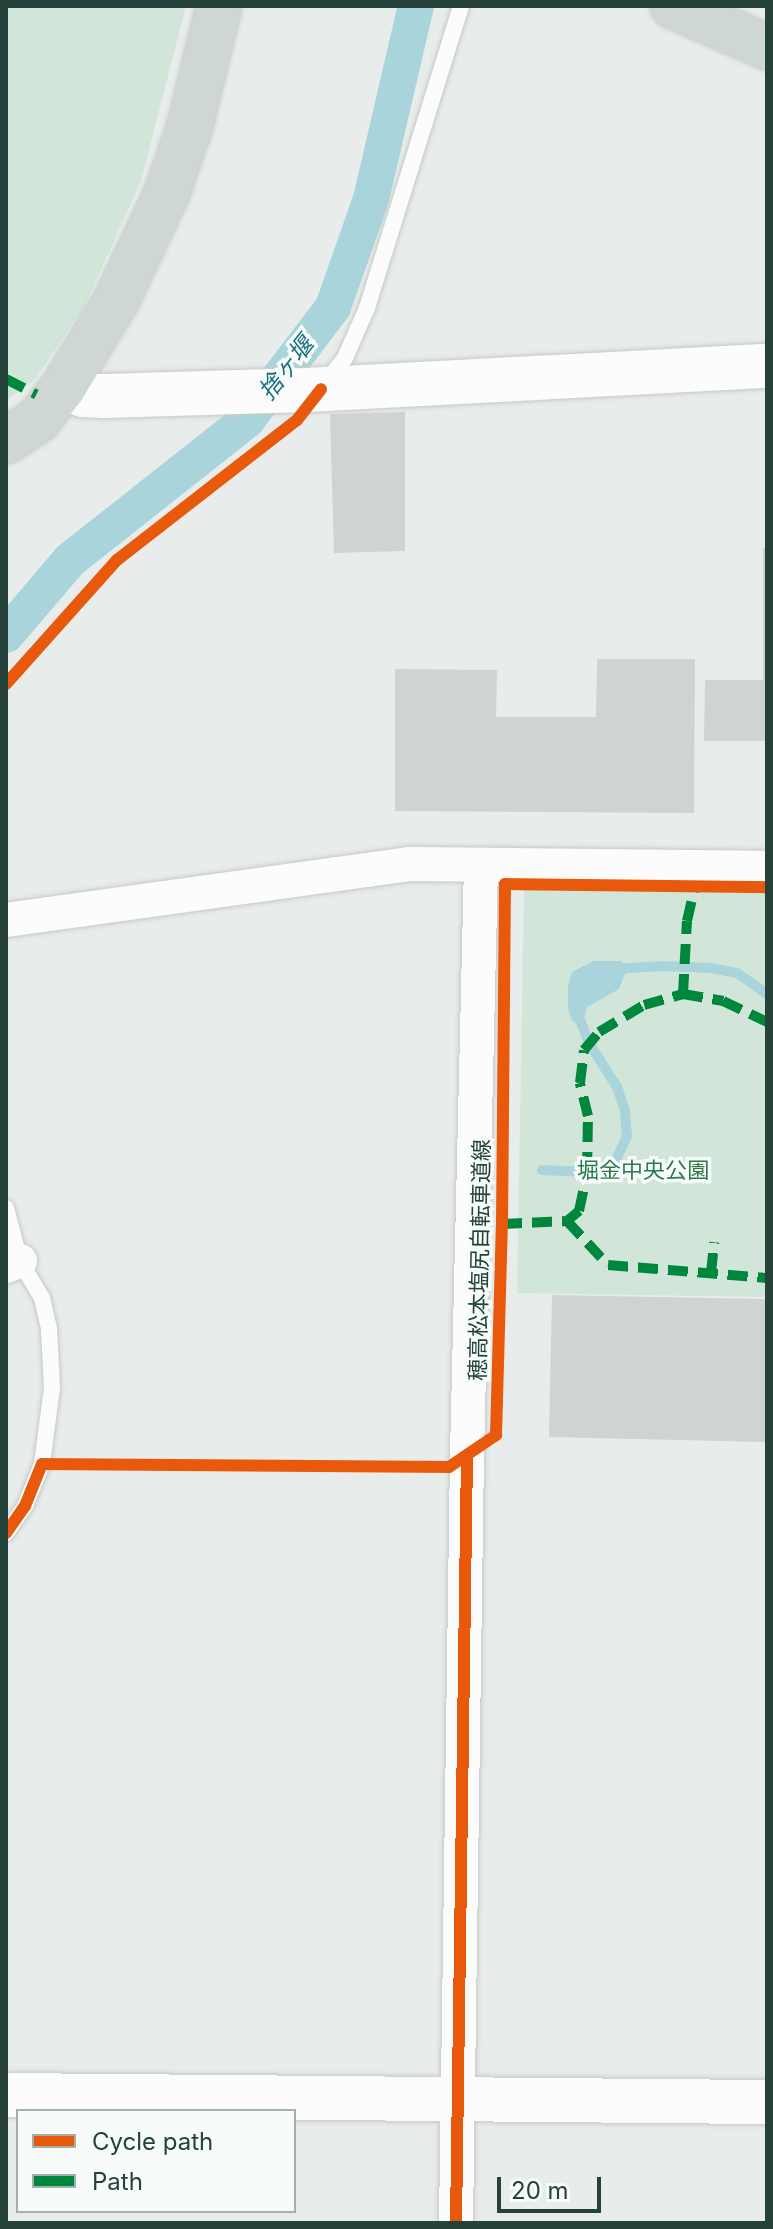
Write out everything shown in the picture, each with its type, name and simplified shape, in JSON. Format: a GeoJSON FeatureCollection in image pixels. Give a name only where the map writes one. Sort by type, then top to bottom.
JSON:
{"type":"FeatureCollection","features":[{"type":"Feature","properties":{"kind":"main road"},"geometry":{"type":"LineString","coordinates":[[6,441],[38,420],[63,388],[116,301],[167,193],[190,126],[219,6]]}},
{"type":"Feature","properties":{"kind":"main road"},"geometry":{"type":"LineString","coordinates":[[673,6],[767,47]]}},
{"type":"Feature","properties":{"kind":"street"},"geometry":{"type":"LineString","coordinates":[[63,388],[83,395],[104,396],[314,390],[767,366]]}},
{"type":"Feature","properties":{"kind":"street"},"geometry":{"type":"LineString","coordinates":[[6,920],[410,864],[767,868]]}},
{"type":"Feature","properties":{"kind":"street"},"geometry":{"type":"LineString","coordinates":[[456,2223],[467,1455],[481,865]]}},
{"type":"Feature","properties":{"kind":"street"},"geometry":{"type":"LineString","coordinates":[[6,2095],[767,2102]]}},
{"type":"Feature","properties":{"kind":"lane"},"geometry":{"type":"LineString","coordinates":[[314,390],[345,358],[367,308],[461,6]]}},
{"type":"Feature","properties":{"kind":"lane"},"geometry":{"type":"LineString","coordinates":[[6,1208],[13,1263],[42,1298],[49,1329],[52,1388],[42,1464],[25,1506],[6,1533]]}},
{"type":"Feature","properties":{"kind":"green space"},"geometry":{"type":"Polygon","coordinates":[[[6,6],[186,6],[141,181],[84,307],[35,379],[6,401],[6,6]]]}},
{"type":"Feature","properties":{"kind":"green space","name":"堀金中央公園"},"geometry":{"type":"Polygon","coordinates":[[[524,889],[767,893],[767,1297],[517,1293],[524,889]]]}},
{"type":"Feature","properties":{"kind":"water"},"geometry":{"type":"Polygon","coordinates":[[[593,961],[621,961],[627,968],[619,989],[587,1007],[581,1027],[572,1021],[568,1008],[568,986],[572,972],[593,961]]]}},
{"type":"Feature","properties":{"kind":"building"},"geometry":{"type":"Polygon","coordinates":[[[405,412],[405,551],[334,553],[330,414],[405,412]]]}},
{"type":"Feature","properties":{"kind":"building"},"geometry":{"type":"Polygon","coordinates":[[[763,548],[767,548],[767,741],[704,741],[705,680],[763,680],[763,548]]]}},
{"type":"Feature","properties":{"kind":"building"},"geometry":{"type":"Polygon","coordinates":[[[597,659],[695,659],[694,813],[395,811],[395,669],[497,670],[496,717],[596,717],[597,659]]]}},
{"type":"Feature","properties":{"kind":"building"},"geometry":{"type":"Polygon","coordinates":[[[552,1295],[767,1299],[767,1442],[549,1437],[552,1295]]]}},
{"type":"Feature","properties":{"kind":"waterway","name":"捨ヶ堰"},"geometry":{"type":"LineString","coordinates":[[6,635],[70,560],[247,420],[333,307],[371,199],[416,6]]}},
{"type":"Feature","properties":{"kind":"waterway"},"geometry":{"type":"LineString","coordinates":[[615,973],[627,968],[661,966],[711,968],[737,973],[767,994]]}},
{"type":"Feature","properties":{"kind":"waterway"},"geometry":{"type":"LineString","coordinates":[[542,1170],[587,1172],[615,1162],[627,1136],[625,1111],[617,1087],[589,1043],[579,1017]]}},
{"type":"Feature","properties":{"kind":"marked path"},"geometry":{"type":"LineString","coordinates":[[6,379],[36,394]]}},
{"type":"Feature","properties":{"kind":"marked path"},"geometry":{"type":"LineString","coordinates":[[683,994],[687,921],[695,886]]}},
{"type":"Feature","properties":{"kind":"marked path"},"geometry":{"type":"LineString","coordinates":[[502,1224],[567,1221],[579,1211],[587,1172],[588,1116],[580,1083],[584,1050],[599,1032],[644,1005],[683,994],[723,1001],[767,1022]]}},
{"type":"Feature","properties":{"kind":"marked path"},"geometry":{"type":"LineString","coordinates":[[567,1221],[608,1265],[767,1278]]}},
{"type":"Feature","properties":{"kind":"marked path"},"geometry":{"type":"LineString","coordinates":[[711,1273],[714,1242]]}},
{"type":"Feature","properties":{"kind":"cycle path"},"geometry":{"type":"LineString","coordinates":[[6,684],[117,560],[297,420],[321,389]]}},
{"type":"Feature","properties":{"kind":"cycle path","name":"穂高松本塩尻自転車道線"},"geometry":{"type":"LineString","coordinates":[[6,1533],[25,1506],[42,1464],[449,1467],[496,1435],[502,1224],[505,884],[767,887]]}},
{"type":"Feature","properties":{"kind":"cycle path"},"geometry":{"type":"LineString","coordinates":[[456,2223],[467,1455]]}}]}
